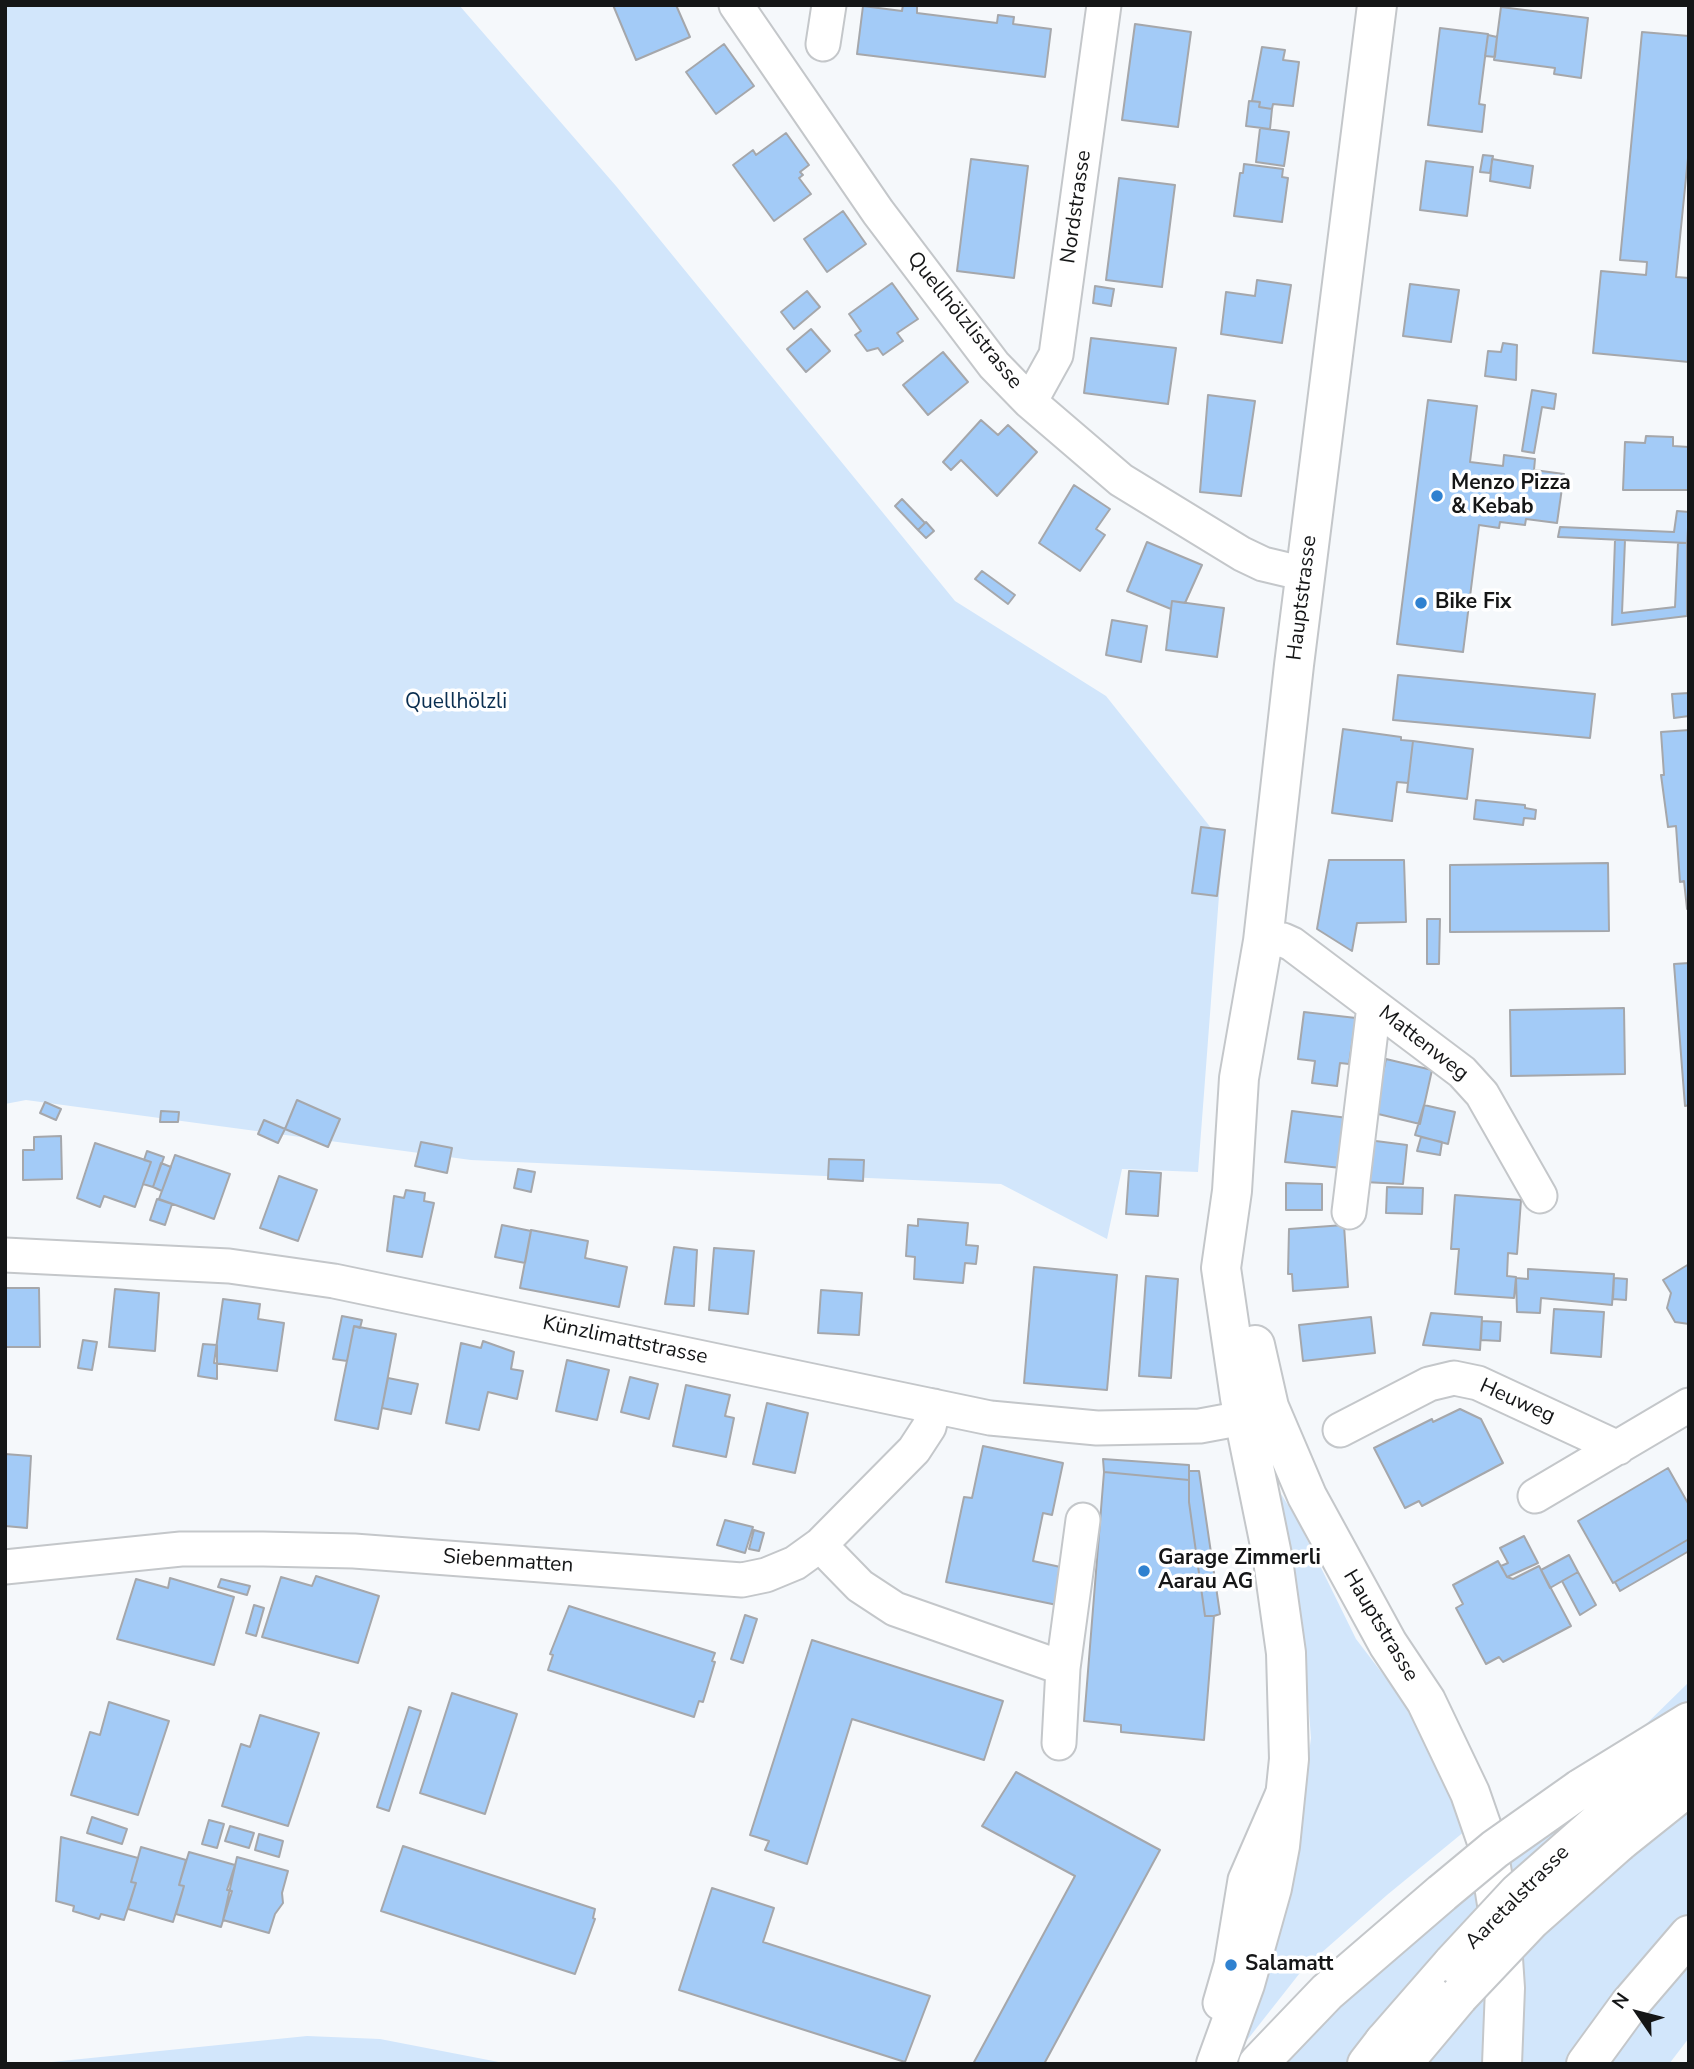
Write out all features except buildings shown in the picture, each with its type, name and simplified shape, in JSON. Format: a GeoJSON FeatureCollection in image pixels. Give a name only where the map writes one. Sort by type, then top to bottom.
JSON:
{"type":"FeatureCollection","features":[{"type":"Feature","properties":{"kind":"main road","name":"Hauptstrasse"},"geometry":{"type":"LineString","coordinates":[[1377,5],[1305,574],[1263,941],[1239,1078],[1232,1191],[1222,1268],[1227,1318],[1256,1413],[1307,1496],[1388,1644],[1426,1701],[1470,1793],[1487,1842],[1498,1903],[1506,1988],[1502,2064]]}},
{"type":"Feature","properties":{"kind":"main road","name":"Hauptstrasse"},"geometry":{"type":"LineString","coordinates":[[1216,2064],[1245,1984],[1269,1899],[1280,1846],[1287,1783],[1286,1653],[1256,1413],[1245,1264],[1232,1191]]}},
{"type":"Feature","properties":{"kind":"main road"},"geometry":{"type":"LineString","coordinates":[[1258,2064],[1327,1992],[1495,1849],[1580,1788],[1689,1722]]}},
{"type":"Feature","properties":{"kind":"main road","name":"Aaretalstrasse"},"geometry":{"type":"LineString","coordinates":[[1384,2057],[1456,1980],[1531,1920],[1611,1830],[1689,1754]]}},
{"type":"Feature","properties":{"kind":"main road","name":"Aaretalstrasse"},"geometry":{"type":"LineString","coordinates":[[1611,1830],[1689,1786]]}},
{"type":"Feature","properties":{"kind":"main road"},"geometry":{"type":"LineString","coordinates":[[1586,2064],[1629,2005],[1683,1941]]}},
{"type":"Feature","properties":{"kind":"street","name":"Quellhölzlistrasse"},"geometry":{"type":"LineString","coordinates":[[736,5],[878,212],[981,349],[1030,402],[1121,480],[1242,554],[1263,564],[1305,574]]}},
{"type":"Feature","properties":{"kind":"street"},"geometry":{"type":"LineString","coordinates":[[823,44],[829,5]]}},
{"type":"Feature","properties":{"kind":"street","name":"Nordstrasse"},"geometry":{"type":"LineString","coordinates":[[1030,402],[1056,355],[1104,5]]}},
{"type":"Feature","properties":{"kind":"street","name":"Mattenweg"},"geometry":{"type":"LineString","coordinates":[[1263,941],[1283,940],[1292,944],[1462,1072],[1482,1094],[1540,1196]]}},
{"type":"Feature","properties":{"kind":"street"},"geometry":{"type":"LineString","coordinates":[[1349,1212],[1374,1006]]}},
{"type":"Feature","properties":{"kind":"street","name":"Künzlimattstrasse"},"geometry":{"type":"LineString","coordinates":[[5,1255],[229,1266],[334,1281],[990,1418],[1097,1428],[1200,1426],[1256,1413]]}},
{"type":"Feature","properties":{"kind":"street","name":"Heuweg"},"geometry":{"type":"LineString","coordinates":[[1340,1430],[1429,1384],[1454,1378],[1478,1383],[1618,1448]]}},
{"type":"Feature","properties":{"kind":"street"},"geometry":{"type":"LineString","coordinates":[[1535,1496],[1689,1405]]}},
{"type":"Feature","properties":{"kind":"street","name":"Siebenmatten"},"geometry":{"type":"LineString","coordinates":[[5,1567],[181,1549],[276,1549],[354,1551],[742,1580],[766,1575],[794,1563],[820,1545],[914,1450],[929,1427],[934,1406]]}},
{"type":"Feature","properties":{"kind":"street"},"geometry":{"type":"LineString","coordinates":[[1059,1743],[1063,1668],[1083,1520]]}},
{"type":"Feature","properties":{"kind":"street"},"geometry":{"type":"LineString","coordinates":[[820,1545],[860,1586],[895,1609],[1063,1668]]}},
{"type":"Feature","properties":{"kind":"street"},"geometry":{"type":"LineString","coordinates":[[1198,2064],[1224,1995],[1245,1880],[1261,1836],[1287,1783]]}},
{"type":"Feature","properties":{"kind":"green space","name":"Quellhölzli"},"geometry":{"type":"Polygon","coordinates":[[[5,5],[459,5],[616,186],[955,601],[1106,696],[1223,843],[1198,1172],[1122,1169],[1107,1239],[1001,1184],[471,1160],[26,1100],[5,1104],[5,5]]]}},
{"type":"Feature","properties":{"kind":"green space"},"geometry":{"type":"Polygon","coordinates":[[[1279,1491],[1297,1519],[1356,1639],[1415,1716],[1448,1775],[1465,1831],[1303,1969],[1244,2044],[1276,1948],[1300,1819],[1311,1738],[1303,1637],[1293,1571],[1272,1492],[1279,1491]]]}},
{"type":"Feature","properties":{"kind":"green space"},"geometry":{"type":"Polygon","coordinates":[[[1689,1682],[1689,2038],[1669,2064],[1258,2064],[1580,1789],[1689,1682]]]}},
{"type":"Feature","properties":{"kind":"green space"},"geometry":{"type":"Polygon","coordinates":[[[307,2036],[380,2039],[509,2064],[32,2064],[307,2036]]]}},
{"type":"Feature","properties":{"kind":"place","name":"Menzo Pizza & Kebab"},"geometry":{"type":"Point","coordinates":[1437,496]}},
{"type":"Feature","properties":{"kind":"place","name":"Bike Fix"},"geometry":{"type":"Point","coordinates":[1421,603]}},
{"type":"Feature","properties":{"kind":"place","name":"Garage Zimmerli Aarau AG"},"geometry":{"type":"Point","coordinates":[1144,1571]}},
{"type":"Feature","properties":{"kind":"place","name":"Salamatt"},"geometry":{"type":"Point","coordinates":[1231,1965]}}]}
